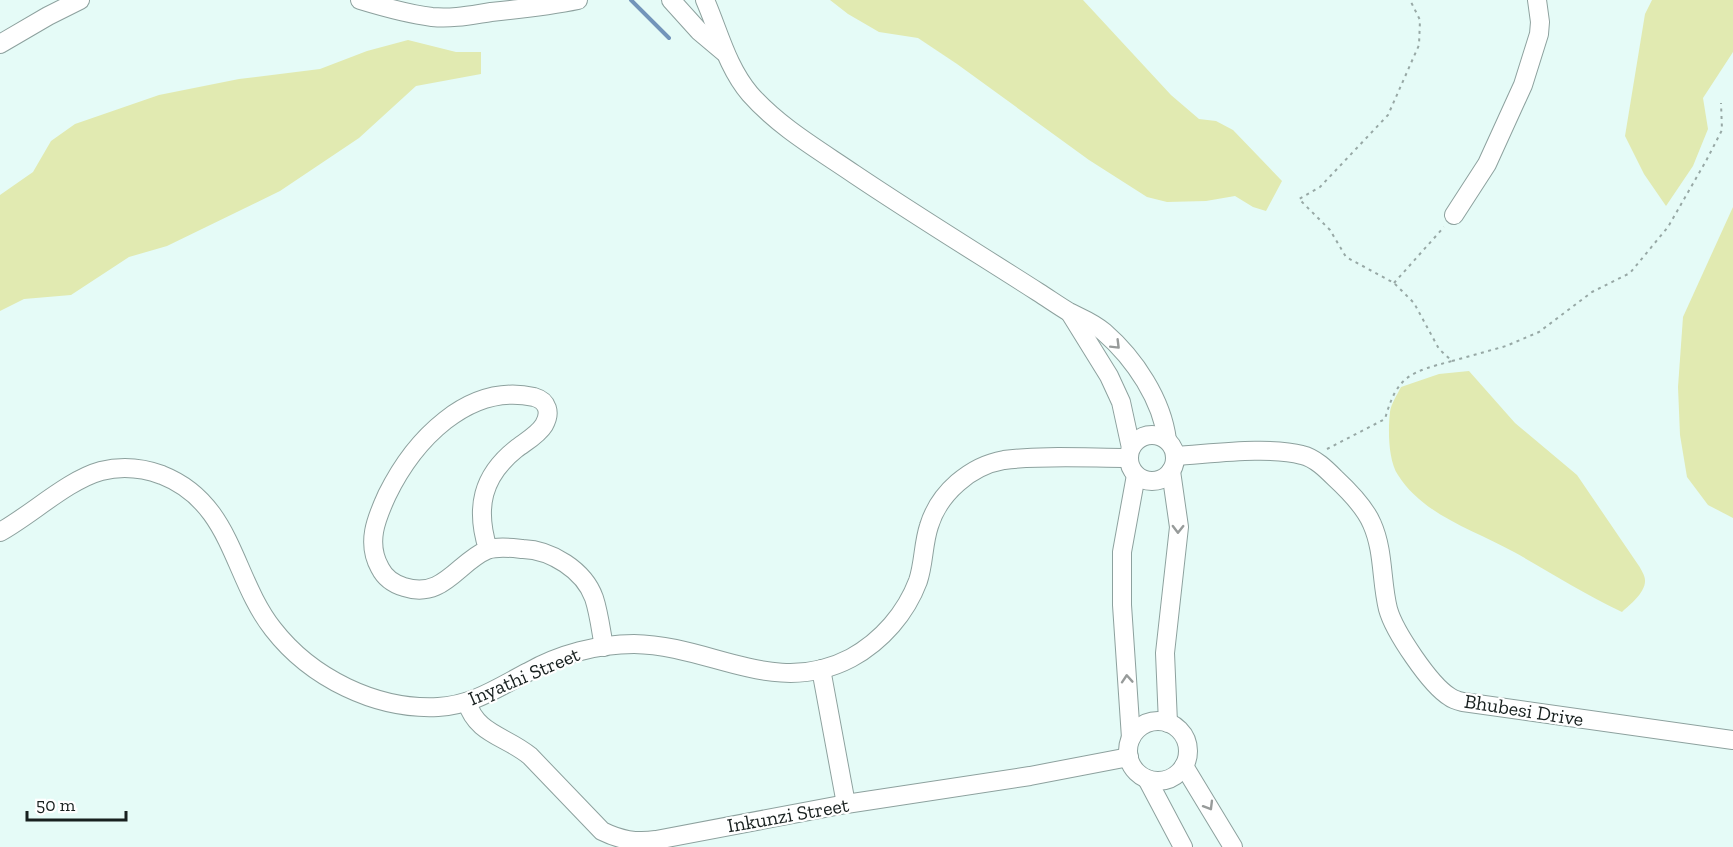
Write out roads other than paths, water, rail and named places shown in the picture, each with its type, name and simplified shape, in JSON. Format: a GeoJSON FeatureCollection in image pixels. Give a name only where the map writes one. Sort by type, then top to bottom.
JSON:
{"type":"FeatureCollection","features":[{"type":"Feature","properties":{"kind":"street"},"geometry":{"type":"LineString","coordinates":[[0,44],[80,0]]}},
{"type":"Feature","properties":{"kind":"street"},"geometry":{"type":"LineString","coordinates":[[360,0],[400,12],[432,17],[461,18],[488,6],[541,8],[578,0]]}},
{"type":"Feature","properties":{"kind":"street"},"geometry":{"type":"LineString","coordinates":[[671,0],[699,31],[725,53]]}},
{"type":"Feature","properties":{"kind":"street"},"geometry":{"type":"LineString","coordinates":[[705,0],[725,53],[749,92],[767,112],[896,202],[1069,312],[1103,331],[1129,358],[1165,422],[1179,527],[1166,642],[1167,723]]}},
{"type":"Feature","properties":{"kind":"street"},"geometry":{"type":"LineString","coordinates":[[1454,215],[1487,164],[1523,85],[1539,34],[1537,0]]}},
{"type":"Feature","properties":{"kind":"street"},"geometry":{"type":"LineString","coordinates":[[1069,312],[1109,376],[1121,402],[1131,467],[1136,475],[1148,481],[1161,480],[1171,456]]}},
{"type":"Feature","properties":{"kind":"street"},"geometry":{"type":"LineString","coordinates":[[488,549],[482,532],[482,499],[493,474],[503,460],[543,426],[548,412],[542,400],[510,396],[479,401],[448,418],[427,436],[397,474],[374,526],[374,554],[388,579],[409,589],[422,589],[441,584],[488,549],[530,549],[549,555],[566,563],[587,585],[594,597],[604,647]]}},
{"type":"Feature","properties":{"kind":"street"},"geometry":{"type":"LineString","coordinates":[[1130,453],[1135,442],[1148,435],[1155,435],[1171,456]]}},
{"type":"Feature","properties":{"kind":"street","name":"Bhubesi Drive"},"geometry":{"type":"LineString","coordinates":[[1171,456],[1266,451],[1303,455],[1312,459],[1349,491],[1372,522],[1379,544],[1388,611],[1420,666],[1450,698],[1463,702],[1733,740]]}},
{"type":"Feature","properties":{"kind":"street","name":"Inyathi Street"},"geometry":{"type":"LineString","coordinates":[[0,532],[18,522],[73,482],[99,471],[118,468],[147,469],[185,486],[216,518],[272,628],[307,663],[332,680],[385,701],[438,707],[485,696],[530,670],[561,656],[632,644],[657,645],[682,650],[761,671],[788,674],[809,673],[821,669],[854,656],[874,643],[904,612],[920,577],[929,526],[944,498],[955,484],[968,474],[1002,460],[1130,453]]}},
{"type":"Feature","properties":{"kind":"street"},"geometry":{"type":"LineString","coordinates":[[1131,738],[1122,605],[1122,552],[1136,475]]}},
{"type":"Feature","properties":{"kind":"street"},"geometry":{"type":"LineString","coordinates":[[821,669],[846,804]]}},
{"type":"Feature","properties":{"kind":"street","name":"Inkunzi Street"},"geometry":{"type":"LineString","coordinates":[[467,702],[475,721],[518,746],[530,756],[595,824],[618,838],[631,841],[656,840],[846,804],[1129,757]]}},
{"type":"Feature","properties":{"kind":"street"},"geometry":{"type":"LineString","coordinates":[[1151,722],[1176,726],[1186,740],[1188,749],[1184,766],[1172,778],[1164,781],[1147,779],[1138,774],[1132,766],[1128,747],[1131,738],[1136,731],[1151,722]]}},
{"type":"Feature","properties":{"kind":"street"},"geometry":{"type":"LineString","coordinates":[[1184,766],[1233,847]]}},
{"type":"Feature","properties":{"kind":"street"},"geometry":{"type":"LineString","coordinates":[[1147,779],[1183,847]]}},
{"type":"Feature","properties":{"kind":"waterway"},"geometry":{"type":"LineString","coordinates":[[631,0],[669,38]]}}]}
